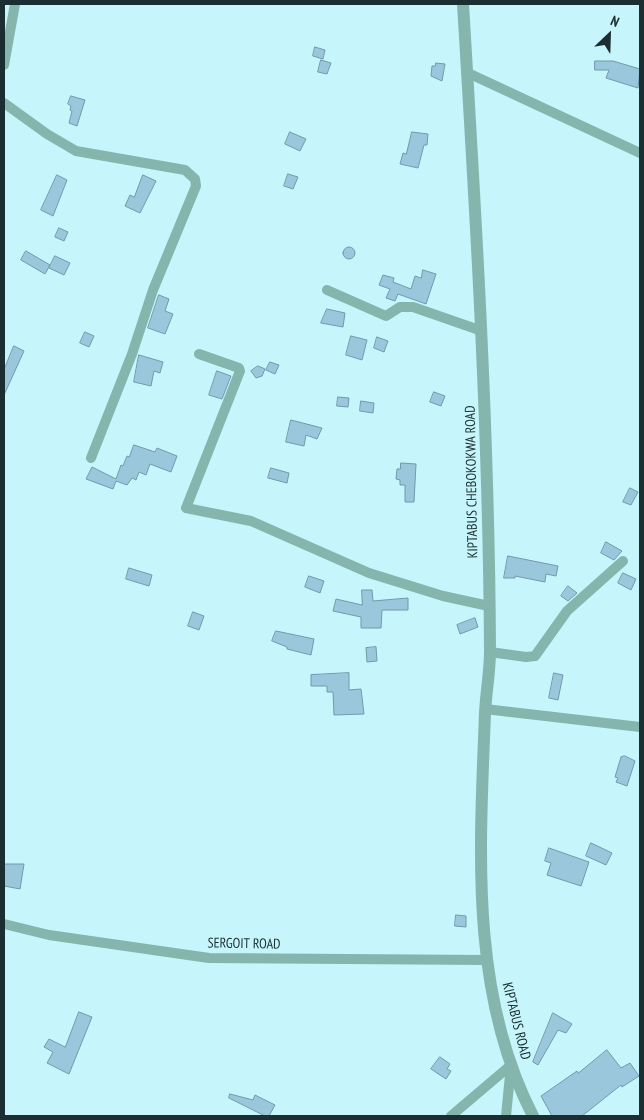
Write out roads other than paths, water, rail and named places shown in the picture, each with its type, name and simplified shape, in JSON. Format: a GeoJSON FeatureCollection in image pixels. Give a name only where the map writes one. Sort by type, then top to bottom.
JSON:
{"type":"FeatureCollection","features":[{"type":"Feature","properties":{"kind":"street"},"geometry":{"type":"LineString","coordinates":[[4,65],[15,4]]}},
{"type":"Feature","properties":{"kind":"street","name":"KIPTABUS CHEBOKOKWA ROAD"},"geometry":{"type":"LineString","coordinates":[[464,4],[486,409],[490,652],[485,709],[480,875],[486,960]]}},
{"type":"Feature","properties":{"kind":"street"},"geometry":{"type":"LineString","coordinates":[[468,73],[640,153]]}},
{"type":"Feature","properties":{"kind":"street"},"geometry":{"type":"LineString","coordinates":[[4,103],[47,134],[76,151],[185,170],[195,179],[196,186],[153,290],[132,354],[91,458]]}},
{"type":"Feature","properties":{"kind":"street"},"geometry":{"type":"LineString","coordinates":[[327,290],[386,316],[400,307],[413,307],[482,331]]}},
{"type":"Feature","properties":{"kind":"street"},"geometry":{"type":"LineString","coordinates":[[199,354],[239,368],[240,371],[186,508],[251,521],[369,573],[443,596],[488,606]]}},
{"type":"Feature","properties":{"kind":"street"},"geometry":{"type":"LineString","coordinates":[[490,652],[526,658],[535,656],[567,611],[623,561]]}},
{"type":"Feature","properties":{"kind":"street"},"geometry":{"type":"LineString","coordinates":[[485,709],[640,727]]}},
{"type":"Feature","properties":{"kind":"street","name":"SERGOIT ROAD"},"geometry":{"type":"LineString","coordinates":[[4,924],[49,934],[209,958],[486,960]]}},
{"type":"Feature","properties":{"kind":"street","name":"KIPTABUS ROAD"},"geometry":{"type":"LineString","coordinates":[[486,960],[510,1065],[533,1116]]}},
{"type":"Feature","properties":{"kind":"street"},"geometry":{"type":"LineString","coordinates":[[451,1116],[510,1065]]}},
{"type":"Feature","properties":{"kind":"street"},"geometry":{"type":"LineString","coordinates":[[506,1116],[510,1065]]}}]}
